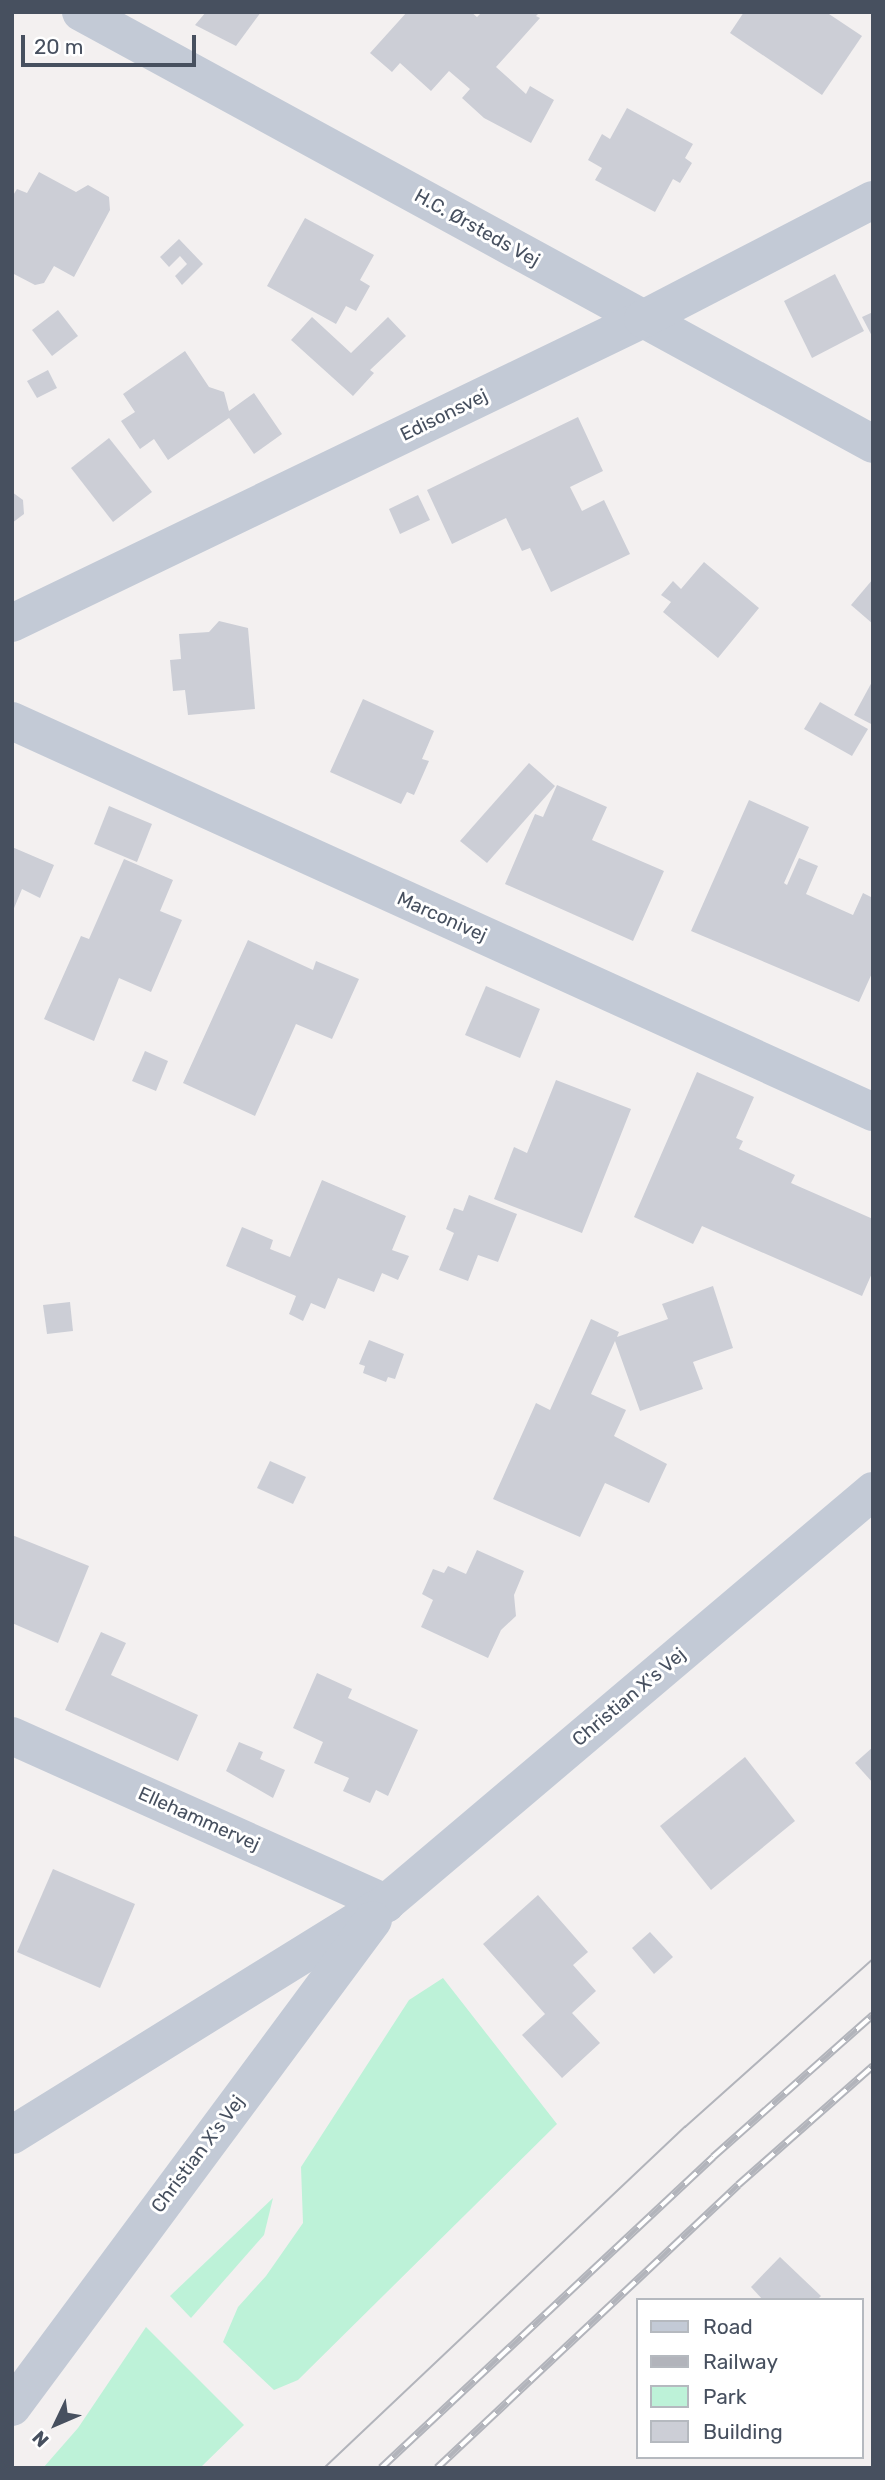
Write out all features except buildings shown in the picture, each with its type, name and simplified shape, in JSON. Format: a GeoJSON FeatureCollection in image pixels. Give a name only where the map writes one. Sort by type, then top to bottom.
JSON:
{"type":"FeatureCollection","features":[{"type":"Feature","properties":{"kind":"street","name":"H.C. Ørsteds Vej"},"geometry":{"type":"LineString","coordinates":[[81,12],[873,444]]}},
{"type":"Feature","properties":{"kind":"street","name":"Edisonsvej"},"geometry":{"type":"LineString","coordinates":[[12,623],[643,319],[873,200]]}},
{"type":"Feature","properties":{"kind":"street","name":"Marconivej"},"geometry":{"type":"LineString","coordinates":[[12,721],[873,1112]]}},
{"type":"Feature","properties":{"kind":"street","name":"Christian X's Vej"},"geometry":{"type":"LineString","coordinates":[[12,2135],[386,1903],[873,1491]]}},
{"type":"Feature","properties":{"kind":"street","name":"Ellehammervej"},"geometry":{"type":"LineString","coordinates":[[12,1736],[386,1903]]}},
{"type":"Feature","properties":{"kind":"street","name":"Christian X's Vej"},"geometry":{"type":"LineString","coordinates":[[12,2407],[386,1903]]}},
{"type":"Feature","properties":{"kind":"green space"},"geometry":{"type":"Polygon","coordinates":[[[443,1978],[557,2124],[298,2380],[274,2390],[223,2342],[238,2307],[266,2276],[303,2223],[301,2167],[409,2000],[443,1978]]]}},
{"type":"Feature","properties":{"kind":"green space"},"geometry":{"type":"Polygon","coordinates":[[[273,2198],[264,2235],[191,2318],[170,2296],[273,2198]]]}},
{"type":"Feature","properties":{"kind":"green space"},"geometry":{"type":"Polygon","coordinates":[[[146,2327],[244,2425],[200,2468],[43,2468],[78,2428],[146,2327]]]}},
{"type":"Feature","properties":{"kind":"tram line"},"geometry":{"type":"LineString","coordinates":[[324,2468],[685,2127],[873,1959]]}},
{"type":"Feature","properties":{"kind":"railway"},"geometry":{"type":"LineString","coordinates":[[381,2468],[713,2157],[873,2015]]}},
{"type":"Feature","properties":{"kind":"railway"},"geometry":{"type":"LineString","coordinates":[[437,2468],[738,2185],[873,2066]]}}]}
